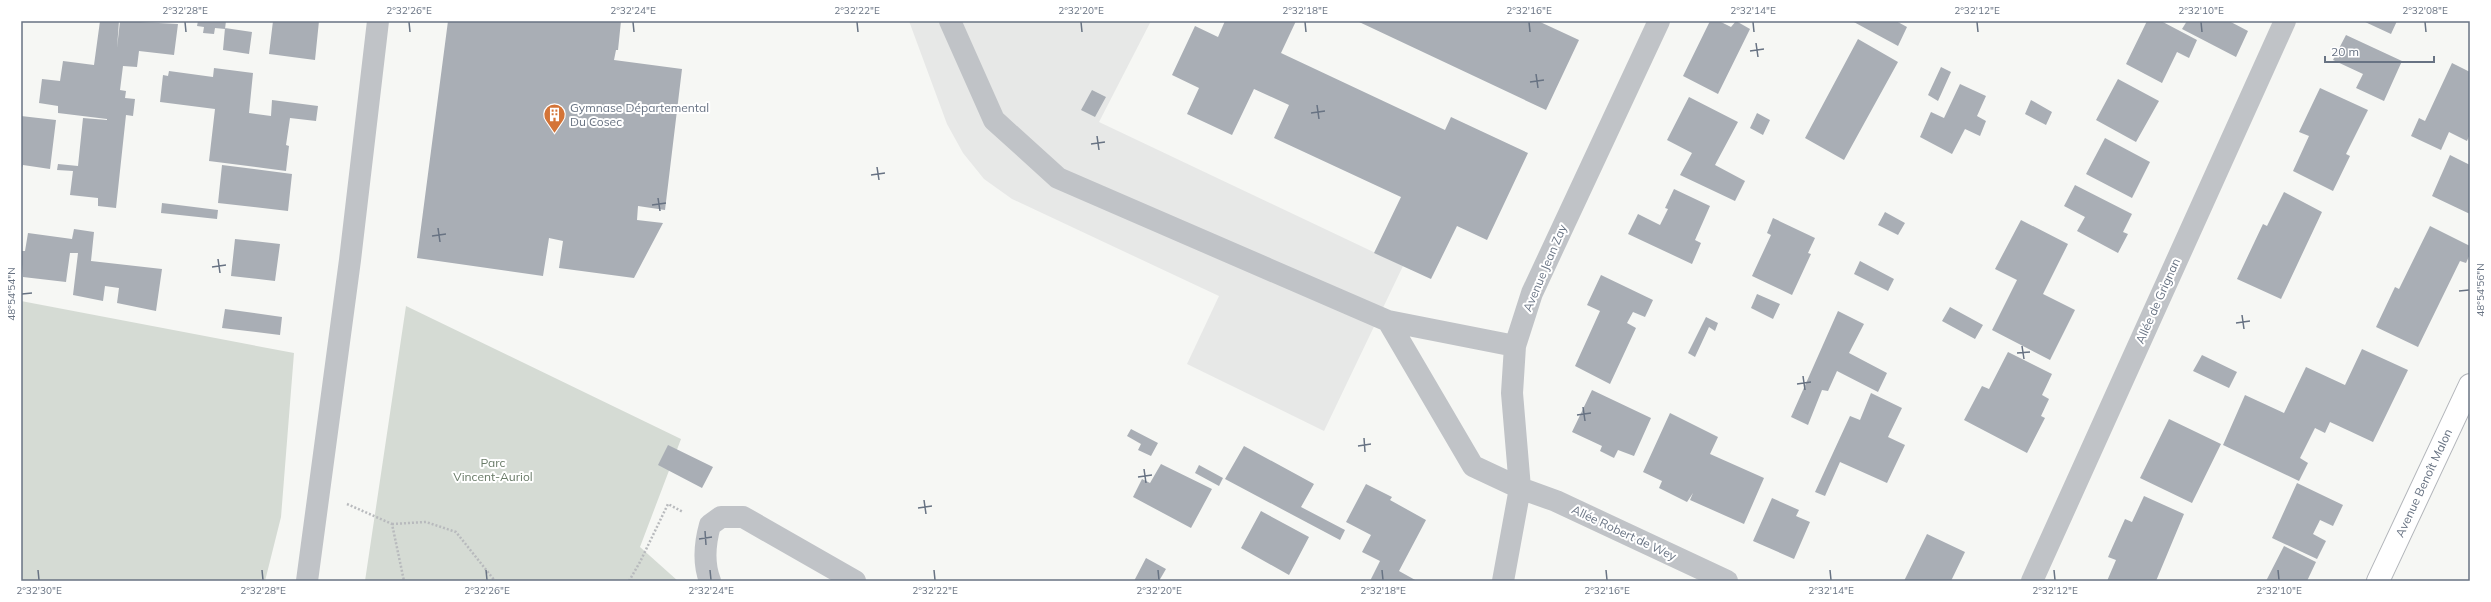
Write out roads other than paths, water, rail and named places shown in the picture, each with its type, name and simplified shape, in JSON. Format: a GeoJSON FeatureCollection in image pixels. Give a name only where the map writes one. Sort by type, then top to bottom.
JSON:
{"type":"FeatureCollection","features":[{"type":"Feature","properties":{"kind":"main road","name":"Avenue Benoît Malon"},"geometry":{"type":"LineString","coordinates":[[2378,581],[2470,385]]}},
{"type":"Feature","properties":{"kind":"street"},"geometry":{"type":"LineString","coordinates":[[307,581],[378,21]]}},
{"type":"Feature","properties":{"kind":"street"},"geometry":{"type":"LineString","coordinates":[[950,21],[994,120],[1058,178],[1388,321],[1515,346]]}},
{"type":"Feature","properties":{"kind":"street","name":"Avenue Jean Zay"},"geometry":{"type":"LineString","coordinates":[[1504,581],[1520,488],[1512,393],[1515,346],[1532,293],[1659,21]]}},
{"type":"Feature","properties":{"kind":"street","name":"Allée de Grignan"},"geometry":{"type":"LineString","coordinates":[[2032,581],[2284,21]]}},
{"type":"Feature","properties":{"kind":"street","name":"Allée Robert de Wey"},"geometry":{"type":"LineString","coordinates":[[1388,321],[1473,466],[1520,488],[1556,501],[1727,581]]}},
{"type":"Feature","properties":{"kind":"street"},"geometry":{"type":"LineString","coordinates":[[710,581],[707,572],[705,548],[710,525],[721,517],[743,517],[855,581]]}},
{"type":"Feature","properties":{"kind":"place","name":"Gymnase Départemental Du Cosec"},"geometry":{"type":"Point","coordinates":[554,134]}},
{"type":"Feature","properties":{"kind":"park label","name":"Parc Vincent-Auriol"},"geometry":{"type":"Point","coordinates":[493,470]}}]}
